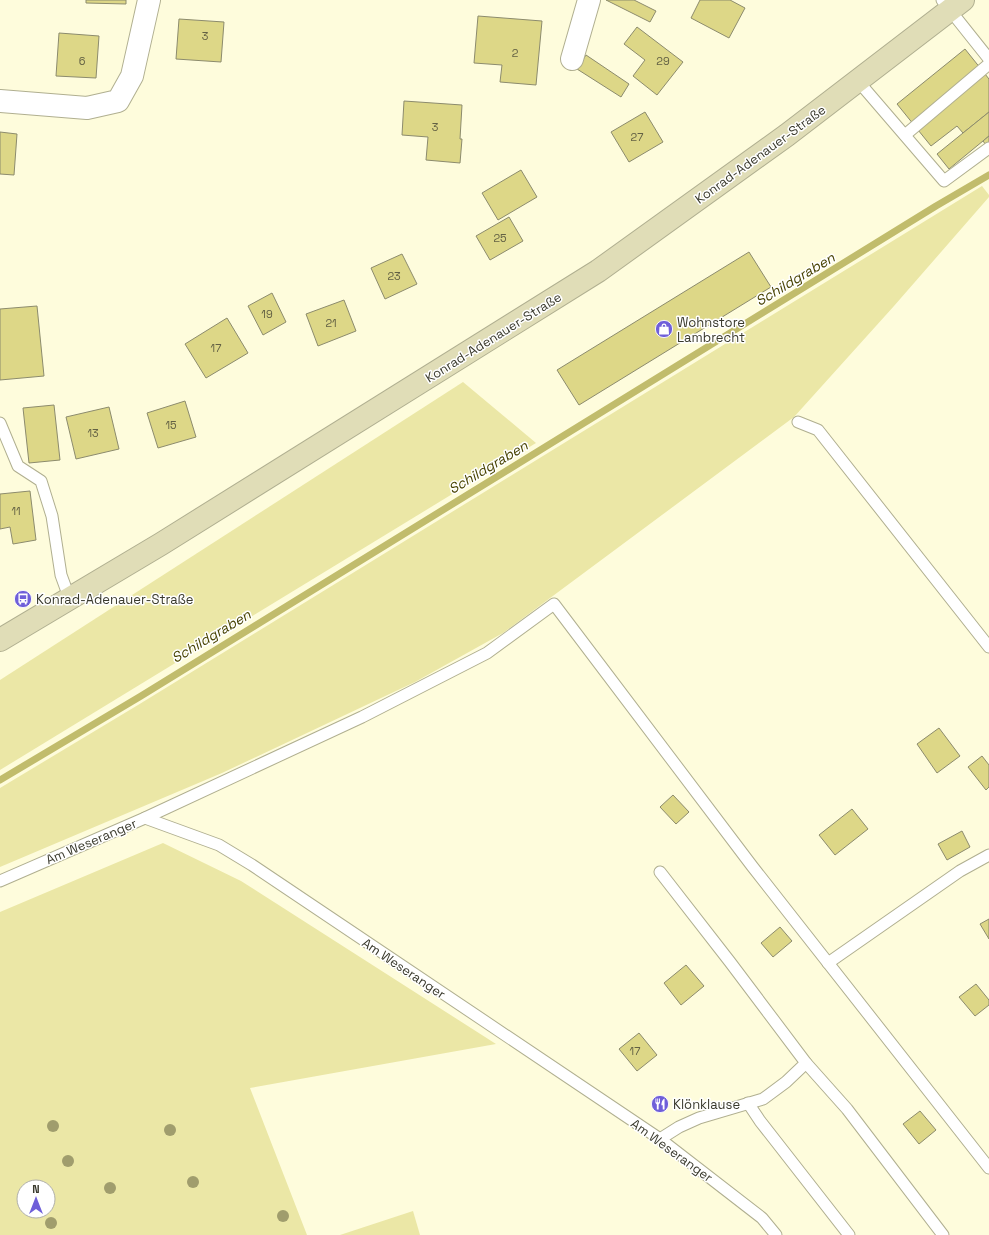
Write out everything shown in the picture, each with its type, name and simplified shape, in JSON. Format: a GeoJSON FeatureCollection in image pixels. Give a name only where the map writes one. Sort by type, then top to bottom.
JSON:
{"type":"FeatureCollection","features":[{"type":"Feature","properties":{"kind":"main road","name":"Konrad-Adenauer-Straße"},"geometry":{"type":"LineString","coordinates":[[0,640],[69,597],[161,544],[598,271],[781,140],[858,81],[952,3]]}},
{"type":"Feature","properties":{"kind":"street"},"geometry":{"type":"LineString","coordinates":[[0,101],[87,108],[118,100],[132,76],[149,0]]}},
{"type":"Feature","properties":{"kind":"street"},"geometry":{"type":"LineString","coordinates":[[572,59],[589,0]]}},
{"type":"Feature","properties":{"kind":"lane"},"geometry":{"type":"LineString","coordinates":[[952,3],[989,59]]}},
{"type":"Feature","properties":{"kind":"lane"},"geometry":{"type":"LineString","coordinates":[[905,135],[989,64]]}},
{"type":"Feature","properties":{"kind":"lane"},"geometry":{"type":"LineString","coordinates":[[858,81],[944,181],[989,148]]}},
{"type":"Feature","properties":{"kind":"lane"},"geometry":{"type":"LineString","coordinates":[[798,422],[818,430],[989,647]]}},
{"type":"Feature","properties":{"kind":"lane"},"geometry":{"type":"LineString","coordinates":[[0,423],[18,466],[41,481],[52,516],[62,575],[69,597]]}},
{"type":"Feature","properties":{"kind":"lane"},"geometry":{"type":"LineString","coordinates":[[145,818],[362,717],[487,653],[554,604],[752,866],[989,1168]]}},
{"type":"Feature","properties":{"kind":"lane","name":"Am Weseranger"},"geometry":{"type":"LineString","coordinates":[[0,881],[145,818],[219,845],[252,865],[660,1139],[762,1218],[776,1235]]}},
{"type":"Feature","properties":{"kind":"lane"},"geometry":{"type":"LineString","coordinates":[[828,963],[960,871],[989,855]]}},
{"type":"Feature","properties":{"kind":"lane"},"geometry":{"type":"LineString","coordinates":[[660,872],[806,1064],[847,1109],[943,1235]]}},
{"type":"Feature","properties":{"kind":"lane"},"geometry":{"type":"LineString","coordinates":[[660,1139],[685,1124],[763,1099],[786,1082],[806,1064]]}},
{"type":"Feature","properties":{"kind":"lane"},"geometry":{"type":"LineString","coordinates":[[748,1103],[760,1121],[849,1235]]}},
{"type":"Feature","properties":{"kind":"shaded area"},"geometry":{"type":"Polygon","coordinates":[[[982,186],[989,197],[894,306],[794,417],[503,633],[415,682],[222,773],[0,867],[0,788],[138,705],[982,186]]]}},
{"type":"Feature","properties":{"kind":"shaded area"},"geometry":{"type":"Polygon","coordinates":[[[463,382],[536,443],[0,770],[0,680],[463,382]]]}},
{"type":"Feature","properties":{"kind":"shaded area"},"geometry":{"type":"Polygon","coordinates":[[[163,843],[241,881],[496,1044],[250,1088],[307,1235],[0,1235],[0,912],[163,843]]]}},
{"type":"Feature","properties":{"kind":"shaded area"},"geometry":{"type":"Polygon","coordinates":[[[413,1211],[420,1235],[340,1235],[413,1211]]]}},
{"type":"Feature","properties":{"kind":"building"},"geometry":{"type":"Polygon","coordinates":[[[86,0],[126,0],[126,4],[86,3],[86,0]]]}},
{"type":"Feature","properties":{"kind":"building"},"geometry":{"type":"Polygon","coordinates":[[[606,0],[634,0],[656,11],[650,22],[606,0]]]}},
{"type":"Feature","properties":{"kind":"building"},"geometry":{"type":"Polygon","coordinates":[[[700,0],[730,0],[745,8],[729,38],[691,18],[700,0]]]}},
{"type":"Feature","properties":{"kind":"building"},"geometry":{"type":"Polygon","coordinates":[[[478,16],[542,21],[536,85],[500,82],[502,65],[474,63],[478,16]]]}},
{"type":"Feature","properties":{"kind":"building"},"geometry":{"type":"Polygon","coordinates":[[[179,19],[224,22],[221,62],[176,59],[179,19]]]}},
{"type":"Feature","properties":{"kind":"building"},"geometry":{"type":"Polygon","coordinates":[[[637,27],[683,62],[657,95],[633,76],[645,60],[624,44],[637,27]]]}},
{"type":"Feature","properties":{"kind":"building"},"geometry":{"type":"Polygon","coordinates":[[[59,33],[99,36],[96,78],[56,76],[59,33]]]}},
{"type":"Feature","properties":{"kind":"building"},"geometry":{"type":"Polygon","coordinates":[[[965,49],[989,79],[989,112],[963,133],[957,126],[931,146],[897,104],[965,49]]]}},
{"type":"Feature","properties":{"kind":"building"},"geometry":{"type":"Polygon","coordinates":[[[586,55],[629,84],[621,97],[577,69],[586,55]]]}},
{"type":"Feature","properties":{"kind":"building"},"geometry":{"type":"Polygon","coordinates":[[[404,101],[462,105],[460,163],[426,160],[428,137],[402,135],[404,101]]]}},
{"type":"Feature","properties":{"kind":"building"},"geometry":{"type":"Polygon","coordinates":[[[645,112],[663,142],[629,162],[611,132],[645,112]]]}},
{"type":"Feature","properties":{"kind":"building"},"geometry":{"type":"Polygon","coordinates":[[[989,112],[989,136],[949,169],[937,154],[989,112]]]}},
{"type":"Feature","properties":{"kind":"building"},"geometry":{"type":"Polygon","coordinates":[[[0,132],[17,134],[14,175],[0,174],[0,132]]]}},
{"type":"Feature","properties":{"kind":"building"},"geometry":{"type":"Polygon","coordinates":[[[989,136],[989,149],[983,141],[989,136]]]}},
{"type":"Feature","properties":{"kind":"building"},"geometry":{"type":"Polygon","coordinates":[[[521,170],[537,197],[498,220],[482,193],[521,170]]]}},
{"type":"Feature","properties":{"kind":"building"},"geometry":{"type":"Polygon","coordinates":[[[509,217],[523,241],[490,260],[476,236],[509,217]]]}},
{"type":"Feature","properties":{"kind":"building"},"geometry":{"type":"Polygon","coordinates":[[[749,252],[771,287],[579,405],[557,370],[749,252]]]}},
{"type":"Feature","properties":{"kind":"building"},"geometry":{"type":"Polygon","coordinates":[[[402,254],[417,284],[385,299],[371,268],[402,254]]]}},
{"type":"Feature","properties":{"kind":"building"},"geometry":{"type":"Polygon","coordinates":[[[272,293],[286,322],[263,335],[248,306],[272,293]]]}},
{"type":"Feature","properties":{"kind":"building"},"geometry":{"type":"Polygon","coordinates":[[[344,300],[356,331],[318,346],[306,314],[344,300]]]}},
{"type":"Feature","properties":{"kind":"building"},"geometry":{"type":"Polygon","coordinates":[[[37,306],[44,376],[0,380],[0,309],[37,306]]]}},
{"type":"Feature","properties":{"kind":"building"},"geometry":{"type":"Polygon","coordinates":[[[227,318],[248,353],[206,378],[185,344],[227,318]]]}},
{"type":"Feature","properties":{"kind":"building"},"geometry":{"type":"Polygon","coordinates":[[[185,401],[196,437],[158,448],[147,413],[185,401]]]}},
{"type":"Feature","properties":{"kind":"building"},"geometry":{"type":"Polygon","coordinates":[[[54,405],[60,460],[29,463],[23,408],[54,405]]]}},
{"type":"Feature","properties":{"kind":"building"},"geometry":{"type":"Polygon","coordinates":[[[109,407],[119,449],[76,459],[66,417],[109,407]]]}},
{"type":"Feature","properties":{"kind":"building"},"geometry":{"type":"Polygon","coordinates":[[[30,491],[36,540],[13,544],[10,527],[0,529],[0,494],[30,491]]]}},
{"type":"Feature","properties":{"kind":"building"},"geometry":{"type":"Polygon","coordinates":[[[939,728],[960,756],[937,773],[917,744],[939,728]]]}},
{"type":"Feature","properties":{"kind":"building"},"geometry":{"type":"Polygon","coordinates":[[[982,756],[989,765],[989,787],[986,790],[968,767],[982,756]]]}},
{"type":"Feature","properties":{"kind":"building"},"geometry":{"type":"Polygon","coordinates":[[[673,795],[689,812],[676,824],[660,807],[673,795]]]}},
{"type":"Feature","properties":{"kind":"building"},"geometry":{"type":"Polygon","coordinates":[[[852,809],[868,829],[835,855],[819,835],[852,809]]]}},
{"type":"Feature","properties":{"kind":"building"},"geometry":{"type":"Polygon","coordinates":[[[962,831],[970,847],[947,860],[938,844],[962,831]]]}},
{"type":"Feature","properties":{"kind":"building"},"geometry":{"type":"Polygon","coordinates":[[[989,919],[989,939],[980,924],[989,919]]]}},
{"type":"Feature","properties":{"kind":"building"},"geometry":{"type":"Polygon","coordinates":[[[780,927],[792,941],[773,957],[761,943],[780,927]]]}},
{"type":"Feature","properties":{"kind":"building"},"geometry":{"type":"Polygon","coordinates":[[[686,965],[704,986],[681,1005],[664,983],[686,965]]]}},
{"type":"Feature","properties":{"kind":"building"},"geometry":{"type":"Polygon","coordinates":[[[976,984],[989,1000],[989,1005],[975,1016],[959,997],[976,984]]]}},
{"type":"Feature","properties":{"kind":"building"},"geometry":{"type":"Polygon","coordinates":[[[639,1033],[657,1055],[637,1071],[619,1049],[639,1033]]]}},
{"type":"Feature","properties":{"kind":"building"},"geometry":{"type":"Polygon","coordinates":[[[920,1111],[936,1130],[919,1144],[903,1124],[920,1111]]]}},
{"type":"Feature","properties":{"kind":"waterway","name":"Schildgraben"},"geometry":{"type":"LineString","coordinates":[[0,780],[141,696],[936,206],[989,175]]}},
{"type":"Feature","properties":{"kind":"place","name":"Wohnstore Lambrecht"},"geometry":{"type":"Point","coordinates":[664,329]}},
{"type":"Feature","properties":{"kind":"place","name":"Konrad-Adenauer-Straße"},"geometry":{"type":"Point","coordinates":[23,599]}},
{"type":"Feature","properties":{"kind":"place","name":"Klönklause"},"geometry":{"type":"Point","coordinates":[660,1104]}}]}
